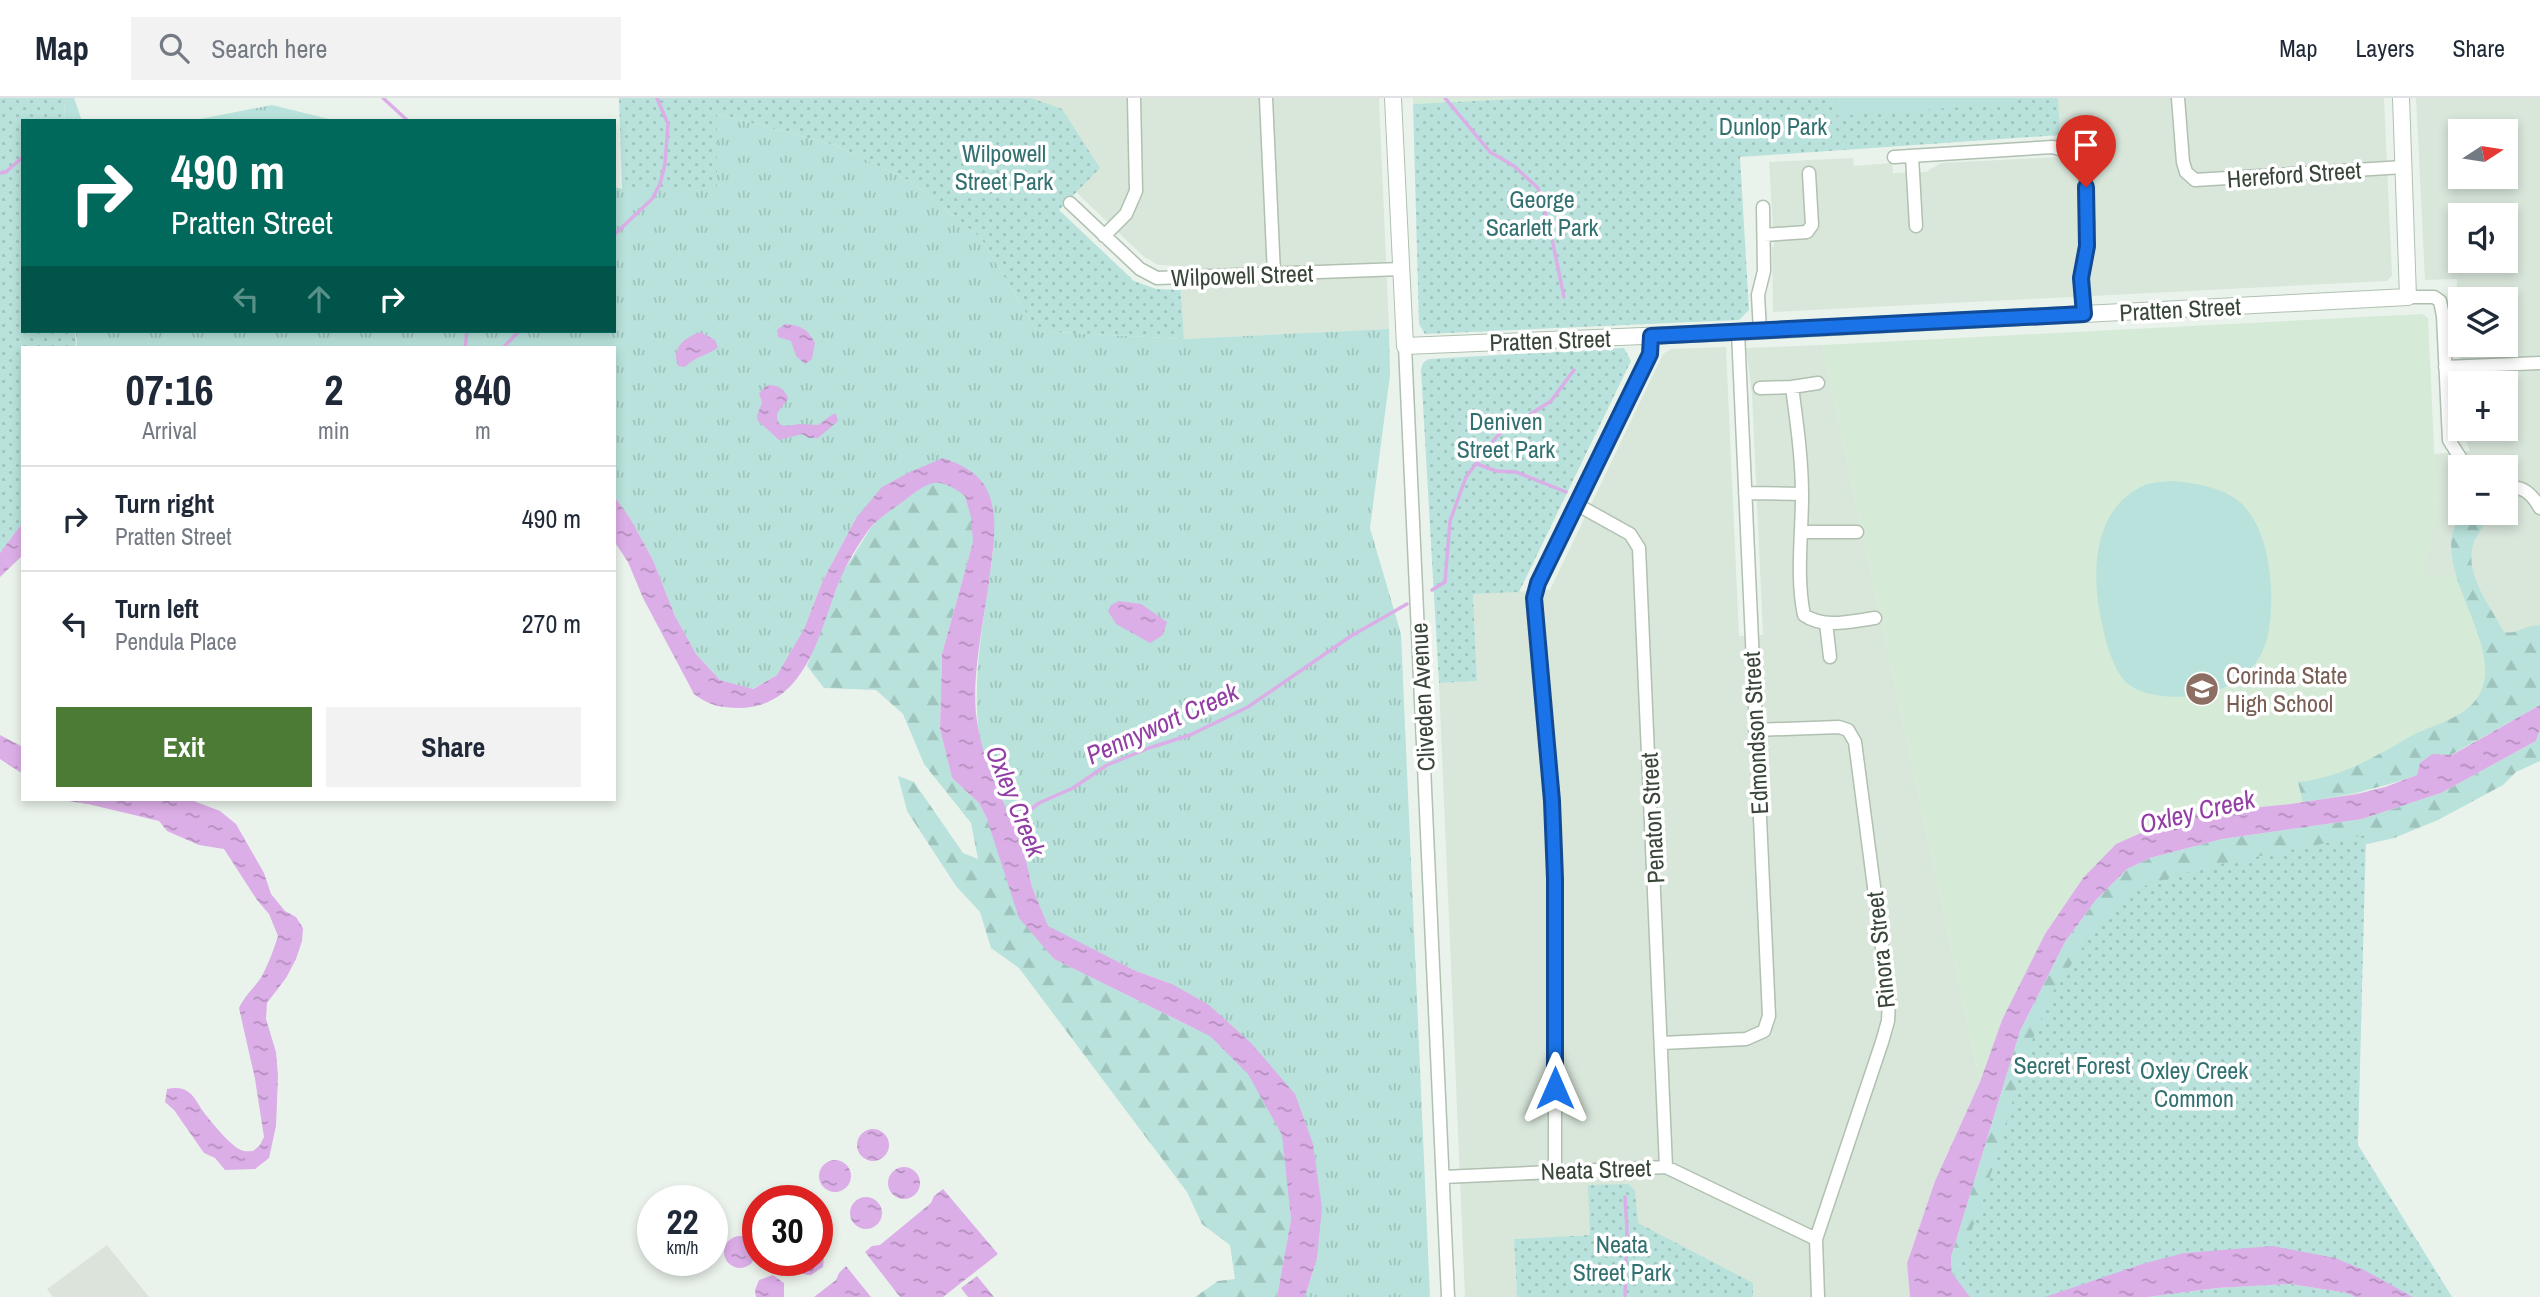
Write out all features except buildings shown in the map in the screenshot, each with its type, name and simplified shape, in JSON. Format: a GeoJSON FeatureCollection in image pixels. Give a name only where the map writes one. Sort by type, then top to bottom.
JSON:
{"type":"FeatureCollection","features":[{"type":"Feature","properties":{"kind":"street"},"geometry":{"type":"LineString","coordinates":[[1104,236],[1126,214],[1136,191],[1134,98]]}},
{"type":"Feature","properties":{"kind":"street"},"geometry":{"type":"LineString","coordinates":[[1266,98],[1274,274]]}},
{"type":"Feature","properties":{"kind":"street","name":"Cliveden Avenue"},"geometry":{"type":"LineString","coordinates":[[1393,98],[1448,1297]]}},
{"type":"Feature","properties":{"kind":"street","name":"Hereford Street"},"geometry":{"type":"LineString","coordinates":[[2179,98],[2183,162],[2186,172],[2195,180],[2404,167]]}},
{"type":"Feature","properties":{"kind":"street"},"geometry":{"type":"LineString","coordinates":[[2400,98],[2408,297],[2434,297],[2440,301],[2449,440],[2458,455]]}},
{"type":"Feature","properties":{"kind":"street"},"geometry":{"type":"LineString","coordinates":[[1894,157],[2053,147],[2079,155],[2085,168],[2088,224],[2081,278],[2084,314]]}},
{"type":"Feature","properties":{"kind":"street"},"geometry":{"type":"LineString","coordinates":[[1912,156],[1916,226]]}},
{"type":"Feature","properties":{"kind":"street"},"geometry":{"type":"LineString","coordinates":[[1764,235],[1807,232],[1812,225],[1809,173]]}},
{"type":"Feature","properties":{"kind":"street","name":"Wilpowell Street"},"geometry":{"type":"LineString","coordinates":[[1070,203],[1140,269],[1157,278],[1401,269]]}},
{"type":"Feature","properties":{"kind":"street"},"geometry":{"type":"LineString","coordinates":[[1760,331],[1758,295],[1764,271],[1763,207]]}},
{"type":"Feature","properties":{"kind":"street","name":"Pratten Street"},"geometry":{"type":"LineString","coordinates":[[1405,346],[1760,331],[2408,297]]}},
{"type":"Feature","properties":{"kind":"street","name":"Edmondson Street"},"geometry":{"type":"LineString","coordinates":[[1662,1043],[1746,1039],[1764,1031],[1769,1016],[1738,332]]}},
{"type":"Feature","properties":{"kind":"street"},"geometry":{"type":"LineString","coordinates":[[1555,1171],[1553,814],[1534,598],[1538,583],[1650,354],[1651,336]]}},
{"type":"Feature","properties":{"kind":"street"},"geometry":{"type":"LineString","coordinates":[[2445,367],[2540,363]]}},
{"type":"Feature","properties":{"kind":"street"},"geometry":{"type":"LineString","coordinates":[[1760,388],[1818,383]]}},
{"type":"Feature","properties":{"kind":"street"},"geometry":{"type":"LineString","coordinates":[[1792,387],[1800,447],[1801,602],[1804,615],[1814,622],[1826,623],[1875,618]]}},
{"type":"Feature","properties":{"kind":"street"},"geometry":{"type":"LineString","coordinates":[[2518,489],[2531,494],[2540,508]]}},
{"type":"Feature","properties":{"kind":"street"},"geometry":{"type":"LineString","coordinates":[[1745,493],[1802,494]]}},
{"type":"Feature","properties":{"kind":"street","name":"Penaton Street"},"geometry":{"type":"LineString","coordinates":[[1576,504],[1630,534],[1639,548],[1666,1167]]}},
{"type":"Feature","properties":{"kind":"street"},"geometry":{"type":"LineString","coordinates":[[1802,533],[1857,532]]}},
{"type":"Feature","properties":{"kind":"street"},"geometry":{"type":"LineString","coordinates":[[1826,623],[1830,657]]}},
{"type":"Feature","properties":{"kind":"street","name":"Rinora Street"},"geometry":{"type":"LineString","coordinates":[[1755,730],[1839,727],[1848,730],[1855,742],[1889,1001],[1882,1042],[1816,1239],[1818,1297]]}},
{"type":"Feature","properties":{"kind":"street","name":"Neata Street"},"geometry":{"type":"LineString","coordinates":[[1443,1177],[1666,1167],[1816,1239]]}},
{"type":"Feature","properties":{"kind":"shaded area"},"geometry":{"type":"Polygon","coordinates":[[[1031,98],[1379,98],[1389,329],[1184,339],[1180,266],[1158,265],[1143,256],[1076,192],[1100,168],[1031,98]]]}},
{"type":"Feature","properties":{"kind":"shaded area"},"geometry":{"type":"Polygon","coordinates":[[[1413,98],[1538,98],[1413,104],[1413,98]]]}},
{"type":"Feature","properties":{"kind":"shaded area"},"geometry":{"type":"Polygon","coordinates":[[[2058,98],[2384,98],[2392,275],[2387,281],[1773,312],[1774,246],[1769,162],[1853,158],[1854,166],[1892,163],[1893,173],[1926,172],[1941,163],[2061,157],[2058,98]]]}},
{"type":"Feature","properties":{"kind":"shaded area"},"geometry":{"type":"Polygon","coordinates":[[[2416,98],[2540,98],[2540,705],[2422,579],[2437,512],[2434,454],[2470,451],[2466,441],[2518,441],[2518,371],[2461,371],[2460,357],[2518,357],[2518,287],[2457,287],[2457,279],[2425,280],[2416,98]]]}},
{"type":"Feature","properties":{"kind":"shaded area","name":"Corinda State High School"},"geometry":{"type":"Polygon","coordinates":[[[2422,314],[2428,318],[2437,512],[2423,578],[2464,575],[2520,716],[2357,794],[2181,815],[2116,844],[2083,878],[2045,934],[2002,1020],[1980,1082],[1822,345],[2422,314]]]}},
{"type":"Feature","properties":{"kind":"shaded area"},"geometry":{"type":"Polygon","coordinates":[[[1822,345],[1980,1082],[1935,1181],[1907,1262],[1910,1297],[1753,1297],[1752,1283],[1637,1223],[1635,1191],[1590,1235],[1514,1239],[1517,1297],[1465,1297],[1439,683],[1477,681],[1473,594],[1550,590],[1663,354],[1671,349],[1726,347],[1739,636],[1763,635],[1752,394],[1746,348],[1822,345]]]}},
{"type":"Feature","properties":{"kind":"shaded area"},"geometry":{"type":"Polygon","coordinates":[[[107,1245],[149,1297],[53,1297],[47,1289],[107,1245]]]}},
{"type":"Feature","properties":{"kind":"green space"},"geometry":{"type":"Polygon","coordinates":[[[0,98],[64,98],[65,119],[21,119],[21,333],[75,333],[76,346],[21,346],[21,525],[0,553],[0,98]]]}},
{"type":"Feature","properties":{"kind":"green space"},"geometry":{"type":"Polygon","coordinates":[[[64,98],[74,98],[81,119],[65,119],[64,98]]]}},
{"type":"Feature","properties":{"kind":"green space","name":"Wilpowell Street Park"},"geometry":{"type":"Polygon","coordinates":[[[619,98],[1031,98],[1062,109],[1100,168],[1059,210],[1134,281],[1156,289],[1181,290],[1184,339],[1037,331],[981,238],[910,181],[835,145],[717,114],[717,190],[622,189],[619,98]]]}},
{"type":"Feature","properties":{"kind":"green space","name":"George Scarlett Park"},"geometry":{"type":"Polygon","coordinates":[[[1538,98],[2058,98],[2060,135],[1740,157],[1749,310],[1739,320],[1425,334],[1419,324],[1413,104],[1538,98]]]}},
{"type":"Feature","properties":{"kind":"green space"},"geometry":{"type":"Polygon","coordinates":[[[1836,98],[2018,98],[2018,103],[1837,116],[1836,98]]]}},
{"type":"Feature","properties":{"kind":"green space"},"geometry":{"type":"Polygon","coordinates":[[[272,105],[329,119],[200,119],[272,105]]]}},
{"type":"Feature","properties":{"kind":"green space"},"geometry":{"type":"Polygon","coordinates":[[[717,114],[835,145],[910,181],[981,238],[1037,331],[1184,339],[1389,329],[1390,375],[1370,528],[1401,634],[1430,1297],[1305,1297],[1317,1258],[1172,984],[1136,971],[1048,927],[1032,887],[1023,846],[1026,813],[1007,810],[988,772],[980,740],[977,686],[993,551],[856,518],[823,580],[804,629],[777,675],[752,689],[720,680],[696,654],[675,616],[653,560],[616,499],[616,346],[77,346],[76,333],[616,333],[616,188],[622,189],[717,114]]]}},
{"type":"Feature","properties":{"kind":"green space","name":"Deniven Street Park"},"geometry":{"type":"Polygon","coordinates":[[[1624,348],[1631,361],[1519,592],[1473,594],[1477,681],[1439,683],[1421,370],[1423,363],[1429,359],[1624,348]]]}},
{"type":"Feature","properties":{"kind":"green space"},"geometry":{"type":"Polygon","coordinates":[[[2172,481],[2226,493],[2241,503],[2251,515],[2268,562],[2271,614],[2267,639],[2260,657],[2241,678],[2212,692],[2171,697],[2143,692],[2123,679],[2107,643],[2096,581],[2100,543],[2115,509],[2128,495],[2145,485],[2172,481]]]}},
{"type":"Feature","properties":{"kind":"green space"},"geometry":{"type":"Polygon","coordinates":[[[929,483],[947,483],[965,496],[971,517],[973,542],[942,654],[940,729],[952,778],[979,803],[1054,959],[1210,1036],[1248,1074],[1282,1135],[1291,1219],[1277,1297],[1195,1297],[1218,1281],[1235,1279],[1230,1245],[1202,1224],[1187,1192],[1019,968],[991,948],[980,912],[956,886],[907,811],[898,776],[914,782],[963,853],[978,859],[971,823],[924,764],[903,714],[876,690],[824,688],[807,666],[843,572],[872,526],[929,483]]]}},
{"type":"Feature","properties":{"kind":"green space"},"geometry":{"type":"Polygon","coordinates":[[[2457,525],[2483,525],[2472,549],[2473,571],[2481,592],[2504,632],[2540,626],[2540,705],[2451,755],[2432,754],[2420,763],[2417,775],[2361,792],[2303,802],[2298,782],[2328,776],[2357,765],[2466,710],[2479,695],[2485,674],[2483,652],[2457,578],[2452,554],[2453,532],[2457,525]]]}},
{"type":"Feature","properties":{"kind":"green space","name":"Oxley Creek Common"},"geometry":{"type":"Polygon","coordinates":[[[2540,729],[2540,761],[2516,772],[2503,785],[2438,820],[2394,838],[2332,852],[2175,1225],[2400,1267],[2413,1297],[2410,1294],[2142,1264],[2045,1297],[1970,1297],[1952,1273],[1951,1257],[2020,1031],[2065,942],[2095,901],[2127,869],[2150,858],[2222,839],[2362,819],[2441,793],[2536,741],[2540,729]]]}},
{"type":"Feature","properties":{"kind":"green space","name":"Oxley Creek Common"},"geometry":{"type":"Polygon","coordinates":[[[2366,835],[2358,1145],[2452,1297],[2413,1297],[2366,1271],[2335,1258],[2311,1254],[2184,1253],[2142,1264],[2045,1297],[1970,1297],[1955,1279],[2002,1141],[2023,1062],[2052,993],[2091,935],[2141,887],[2205,867],[2366,835]]]}},
{"type":"Feature","properties":{"kind":"green space","name":"Neata Street Park"},"geometry":{"type":"Polygon","coordinates":[[[1629,1184],[1635,1191],[1638,1223],[1753,1283],[1753,1297],[1517,1297],[1514,1239],[1590,1235],[1588,1185],[1629,1184]]]}},
{"type":"Feature","properties":{"kind":"green space"},"geometry":{"type":"Polygon","coordinates":[[[2290,1284],[2347,1293],[2355,1297],[2148,1297],[2217,1288],[2290,1284]]]}},
{"type":"Feature","properties":{"kind":"water"},"geometry":{"type":"Polygon","coordinates":[[[785,324],[803,329],[815,343],[812,359],[805,364],[796,356],[791,341],[778,337],[777,330],[785,324]]]}},
{"type":"Feature","properties":{"kind":"water"},"geometry":{"type":"Polygon","coordinates":[[[700,332],[715,340],[718,347],[685,367],[678,366],[676,354],[680,344],[700,332]]]}},
{"type":"Feature","properties":{"kind":"water"},"geometry":{"type":"Polygon","coordinates":[[[768,385],[780,388],[788,398],[777,415],[780,424],[818,425],[833,414],[836,414],[838,421],[818,438],[809,438],[802,434],[779,440],[758,421],[757,416],[762,402],[759,393],[768,385]]]}},
{"type":"Feature","properties":{"kind":"water","name":"Oxley Creek"},"geometry":{"type":"Polygon","coordinates":[[[943,458],[975,475],[985,485],[991,501],[994,538],[978,659],[976,714],[987,763],[1007,810],[1026,813],[1023,846],[1032,887],[1048,926],[1136,971],[1172,984],[1209,1005],[1251,1043],[1295,1094],[1313,1144],[1322,1208],[1317,1258],[1305,1297],[1277,1297],[1291,1219],[1282,1135],[1248,1074],[1210,1036],[1054,959],[1019,918],[987,819],[979,803],[952,778],[940,729],[942,654],[973,542],[971,517],[965,496],[948,485],[928,485],[875,523],[846,567],[819,637],[797,678],[782,694],[763,704],[739,708],[715,705],[694,694],[643,598],[628,562],[616,544],[616,499],[653,560],[675,616],[696,654],[720,680],[753,689],[777,675],[804,629],[823,580],[856,518],[882,487],[943,458]]]}},
{"type":"Feature","properties":{"kind":"water"},"geometry":{"type":"Polygon","coordinates":[[[21,525],[21,557],[0,577],[0,553],[21,525]]]}},
{"type":"Feature","properties":{"kind":"water"},"geometry":{"type":"Polygon","coordinates":[[[1119,601],[1141,604],[1167,622],[1163,635],[1150,643],[1116,624],[1108,611],[1111,605],[1119,601]]]}},
{"type":"Feature","properties":{"kind":"water","name":"Oxley Creek"},"geometry":{"type":"Polygon","coordinates":[[[2540,705],[2540,729],[2536,741],[2441,793],[2362,819],[2222,839],[2150,858],[2127,869],[2095,901],[2065,942],[2020,1031],[1951,1257],[1952,1273],[1970,1297],[1910,1297],[1907,1263],[1935,1181],[1980,1082],[2002,1020],[2045,934],[2083,878],[2116,844],[2181,815],[2290,804],[2385,787],[2417,775],[2420,763],[2432,754],[2452,755],[2540,705]]]}},
{"type":"Feature","properties":{"kind":"water"},"geometry":{"type":"Polygon","coordinates":[[[0,735],[21,746],[21,773],[0,759],[0,735]]]}},
{"type":"Feature","properties":{"kind":"water"},"geometry":{"type":"Polygon","coordinates":[[[68,801],[194,801],[220,811],[236,824],[264,873],[271,894],[285,911],[296,917],[303,928],[296,959],[286,978],[267,1003],[266,1019],[276,1052],[278,1076],[276,1126],[269,1158],[255,1169],[225,1170],[215,1158],[204,1153],[174,1110],[165,1102],[167,1089],[187,1091],[217,1129],[237,1148],[253,1151],[260,1145],[264,1137],[255,1079],[239,1008],[261,978],[278,936],[269,914],[224,849],[199,845],[167,831],[159,821],[68,801]]]}},
{"type":"Feature","properties":{"kind":"water"},"geometry":{"type":"Polygon","coordinates":[[[873,1129],[884,1134],[889,1145],[884,1156],[873,1161],[862,1156],[857,1145],[862,1134],[873,1129]]]}},
{"type":"Feature","properties":{"kind":"water"},"geometry":{"type":"Polygon","coordinates":[[[829,1161],[841,1161],[847,1164],[850,1182],[847,1188],[841,1191],[833,1192],[833,1185],[822,1185],[820,1182],[820,1170],[823,1164],[829,1161]]]}},
{"type":"Feature","properties":{"kind":"water"},"geometry":{"type":"Polygon","coordinates":[[[904,1167],[916,1171],[920,1183],[916,1195],[904,1199],[892,1195],[888,1183],[892,1171],[904,1167]]]}},
{"type":"Feature","properties":{"kind":"water"},"geometry":{"type":"Polygon","coordinates":[[[943,1189],[998,1254],[943,1297],[900,1297],[865,1252],[872,1246],[880,1245],[931,1203],[934,1196],[943,1189]]]}},
{"type":"Feature","properties":{"kind":"water"},"geometry":{"type":"Polygon","coordinates":[[[866,1197],[878,1201],[882,1213],[878,1225],[866,1229],[854,1225],[850,1213],[854,1201],[866,1197]]]}},
{"type":"Feature","properties":{"kind":"water"},"geometry":{"type":"Polygon","coordinates":[[[740,1236],[740,1268],[728,1261],[728,1243],[740,1236]]]}},
{"type":"Feature","properties":{"kind":"water"},"geometry":{"type":"Polygon","coordinates":[[[2273,1246],[2335,1258],[2366,1271],[2413,1297],[2355,1297],[2347,1293],[2290,1284],[2217,1288],[2148,1297],[2045,1297],[2142,1264],[2184,1253],[2273,1246]]]}},
{"type":"Feature","properties":{"kind":"water"},"geometry":{"type":"Polygon","coordinates":[[[846,1266],[871,1297],[814,1297],[836,1280],[846,1266]]]}},
{"type":"Feature","properties":{"kind":"water"},"geometry":{"type":"Polygon","coordinates":[[[774,1276],[784,1283],[784,1297],[756,1297],[755,1290],[759,1280],[774,1276]]]}},
{"type":"Feature","properties":{"kind":"water"},"geometry":{"type":"Polygon","coordinates":[[[977,1276],[994,1297],[968,1297],[961,1288],[977,1276]]]}},
{"type":"Feature","properties":{"kind":"waterway"},"geometry":{"type":"LineString","coordinates":[[383,98],[406,119]]}},
{"type":"Feature","properties":{"kind":"waterway"},"geometry":{"type":"LineString","coordinates":[[616,233],[652,199],[660,184],[665,164],[668,124],[657,98]]}},
{"type":"Feature","properties":{"kind":"waterway","name":"Pennywort Creek"},"geometry":{"type":"LineString","coordinates":[[1445,98],[1490,152],[1514,166],[1538,188],[1550,229],[1564,297]]}},
{"type":"Feature","properties":{"kind":"waterway"},"geometry":{"type":"LineString","coordinates":[[0,173],[6,172],[21,159]]}},
{"type":"Feature","properties":{"kind":"waterway"},"geometry":{"type":"LineString","coordinates":[[465,346],[467,333]]}},
{"type":"Feature","properties":{"kind":"waterway"},"geometry":{"type":"LineString","coordinates":[[505,346],[517,333]]}},
{"type":"Feature","properties":{"kind":"waterway","name":"Pennywort Creek"},"geometry":{"type":"LineString","coordinates":[[1432,590],[1445,582],[1450,521],[1466,477],[1498,435],[1551,401],[1574,370]]}},
{"type":"Feature","properties":{"kind":"waterway"},"geometry":{"type":"LineString","coordinates":[[1477,464],[1496,471],[1516,472],[1566,492]]}},
{"type":"Feature","properties":{"kind":"waterway","name":"Pennywort Creek"},"geometry":{"type":"LineString","coordinates":[[1025,814],[1039,803],[1073,788],[1107,765],[1190,735],[1248,707],[1351,636],[1407,604]]}},
{"type":"Feature","properties":{"kind":"waterway"},"geometry":{"type":"LineString","coordinates":[[1625,1197],[1625,1297]]}},
{"type":"Feature","properties":{"kind":"place","name":"Corinda State High School"},"geometry":{"type":"Point","coordinates":[2202,689]}},
{"type":"Feature","properties":{"kind":"route"},"geometry":{"type":"LineString","coordinates":[[1555,1088],[1555,879],[1552,801],[1534,598],[1538,583],[1650,354],[1651,336],[2084,314],[2081,278],[2087,246],[2086,187]]}},
{"type":"Feature","properties":{"kind":"park label","name":"Dunlop Park"},"geometry":{"type":"Point","coordinates":[1773,126]}},
{"type":"Feature","properties":{"kind":"park label","name":"Secret Forest"},"geometry":{"type":"Point","coordinates":[2072,1065]}}]}
